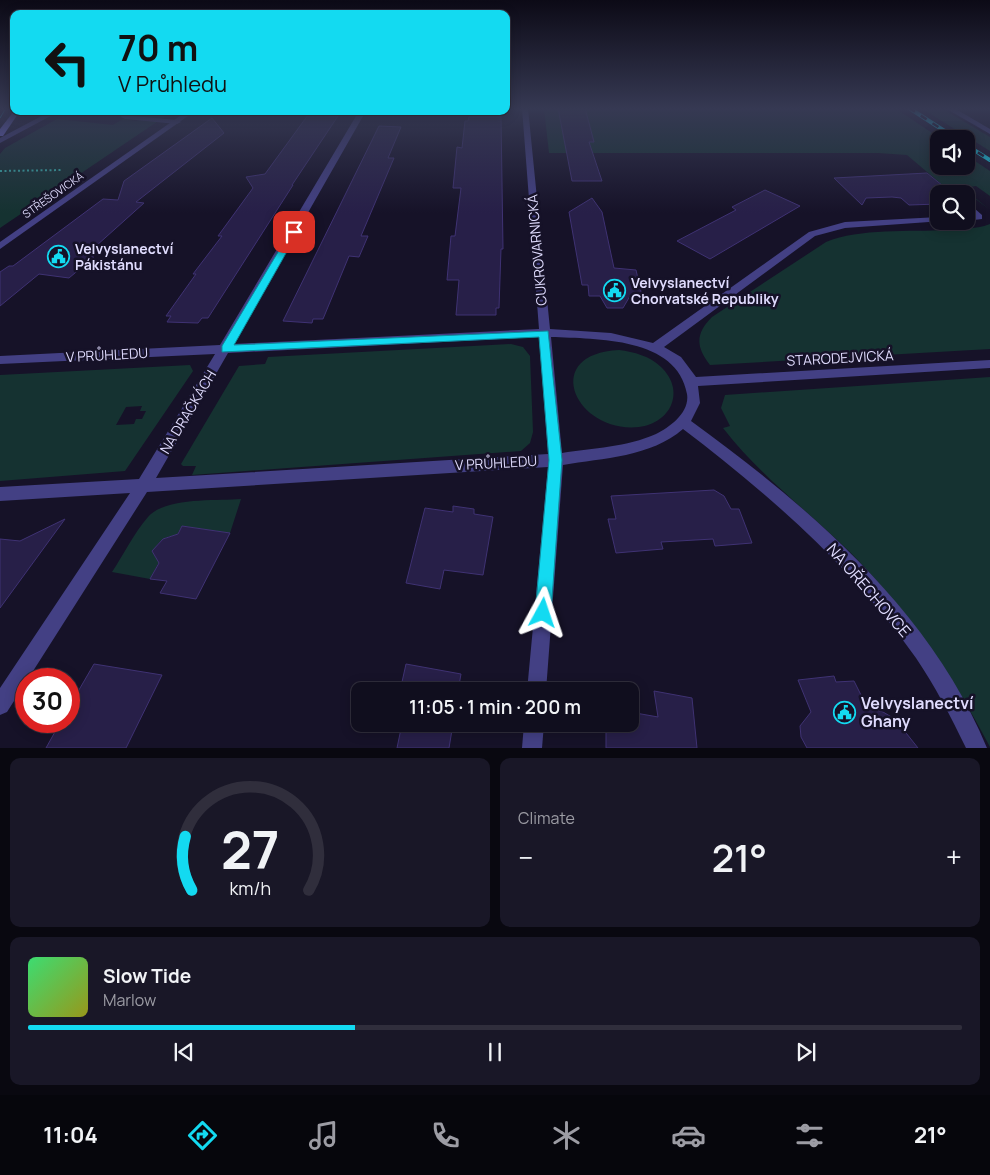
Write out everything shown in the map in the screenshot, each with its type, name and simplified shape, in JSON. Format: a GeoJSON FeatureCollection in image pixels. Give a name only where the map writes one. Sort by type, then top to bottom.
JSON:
{"type":"FeatureCollection","features":[{"type":"Feature","properties":{"kind":"street","name":"STŘEŠOVICKÁ"},"geometry":{"type":"LineString","coordinates":[[0,246],[147,143]]}},
{"type":"Feature","properties":{"kind":"street","name":"NA DRAČKÁCH"},"geometry":{"type":"LineString","coordinates":[[0,705],[144,484],[226,349],[345,143]]}},
{"type":"Feature","properties":{"kind":"street","name":"CUKROVARNICKÁ"},"geometry":{"type":"LineString","coordinates":[[527,143],[556,460],[538,682]]}},
{"type":"Feature","properties":{"kind":"street"},"geometry":{"type":"LineString","coordinates":[[655,348],[812,234],[845,225],[930,220]]}},
{"type":"Feature","properties":{"kind":"street","name":"V PRŮHLEDU"},"geometry":{"type":"LineString","coordinates":[[0,360],[544,333],[598,335],[655,348],[673,357],[692,382],[693,408],[682,422],[661,438],[630,448],[556,460],[0,494]]}},
{"type":"Feature","properties":{"kind":"street","name":"STARODEJVICKÁ"},"geometry":{"type":"LineString","coordinates":[[692,382],[990,364]]}},
{"type":"Feature","properties":{"kind":"street","name":"NA OŘECHOVCE"},"geometry":{"type":"LineString","coordinates":[[682,422],[734,458],[842,554],[901,623],[939,680],[977,748]]}},
{"type":"Feature","properties":{"kind":"street"},"geometry":{"type":"LineString","coordinates":[[532,748],[533,732]]}},
{"type":"Feature","properties":{"kind":"path"},"geometry":{"type":"LineString","coordinates":[[0,171],[62,170]]}},
{"type":"Feature","properties":{"kind":"green space"},"geometry":{"type":"Polygon","coordinates":[[[14,143],[126,143],[0,228],[0,154],[5,148],[14,143]]]}},
{"type":"Feature","properties":{"kind":"green space"},"geometry":{"type":"Polygon","coordinates":[[[548,143],[930,143],[930,174],[907,155],[878,153],[549,153],[548,143]]]}},
{"type":"Feature","properties":{"kind":"green space"},"geometry":{"type":"Polygon","coordinates":[[[977,143],[990,143],[990,151],[977,143]]]}},
{"type":"Feature","properties":{"kind":"green space"},"geometry":{"type":"Polygon","coordinates":[[[975,161],[990,171],[990,196],[975,185],[942,185],[931,175],[975,175],[975,161]]]}},
{"type":"Feature","properties":{"kind":"green space"},"geometry":{"type":"Polygon","coordinates":[[[990,224],[990,349],[710,365],[702,352],[699,341],[700,335],[706,323],[712,317],[826,242],[854,234],[975,230],[975,228],[990,224]]]}},
{"type":"Feature","properties":{"kind":"green space"},"geometry":{"type":"Polygon","coordinates":[[[511,344],[523,347],[530,356],[533,432],[530,443],[521,451],[192,475],[196,466],[183,466],[181,464],[239,366],[265,364],[268,357],[511,344]]]}},
{"type":"Feature","properties":{"kind":"green space"},"geometry":{"type":"Polygon","coordinates":[[[619,350],[647,357],[661,367],[669,376],[673,386],[671,404],[667,413],[650,424],[639,427],[617,426],[598,418],[584,407],[575,393],[574,378],[580,365],[594,355],[619,350]]]}},
{"type":"Feature","properties":{"kind":"green space"},"geometry":{"type":"Polygon","coordinates":[[[190,365],[193,371],[125,471],[0,481],[0,375],[190,365]],[[142,406],[126,407],[116,425],[134,424],[136,419],[142,419],[146,411],[140,411],[142,406]]]}},
{"type":"Feature","properties":{"kind":"green space"},"geometry":{"type":"Polygon","coordinates":[[[990,377],[990,747],[945,669],[891,597],[851,553],[768,478],[737,445],[723,428],[730,426],[721,408],[725,395],[990,377]]]}},
{"type":"Feature","properties":{"kind":"green space"},"geometry":{"type":"Polygon","coordinates":[[[241,499],[230,533],[182,526],[176,536],[162,540],[154,553],[156,558],[160,560],[150,579],[112,572],[138,530],[148,517],[156,511],[166,506],[192,501],[241,499]]]}},
{"type":"Feature","properties":{"kind":"building"},"geometry":{"type":"Polygon","coordinates":[[[177,143],[211,143],[136,202],[144,203],[96,246],[102,247],[91,256],[94,257],[69,278],[39,274],[0,306],[0,272],[9,266],[13,266],[103,199],[118,200],[124,181],[177,143]]]}},
{"type":"Feature","properties":{"kind":"building"},"geometry":{"type":"Polygon","coordinates":[[[288,143],[320,143],[208,318],[202,318],[198,323],[167,322],[171,316],[166,316],[196,274],[193,274],[222,236],[218,236],[253,188],[246,177],[265,174],[288,143]]]}},
{"type":"Feature","properties":{"kind":"building"},"geometry":{"type":"Polygon","coordinates":[[[371,143],[394,143],[388,158],[394,158],[361,236],[368,236],[359,257],[349,256],[323,319],[313,319],[312,323],[283,321],[371,143]]]}},
{"type":"Feature","properties":{"kind":"building"},"geometry":{"type":"Polygon","coordinates":[[[463,143],[501,143],[503,249],[501,249],[499,308],[496,308],[496,315],[456,315],[459,280],[447,280],[451,236],[455,236],[461,188],[453,188],[457,147],[462,148],[463,143]]]}},
{"type":"Feature","properties":{"kind":"building"},"geometry":{"type":"Polygon","coordinates":[[[565,143],[589,143],[602,181],[572,181],[565,143]]]}},
{"type":"Feature","properties":{"kind":"building"},"geometry":{"type":"Polygon","coordinates":[[[927,173],[942,185],[930,185],[930,204],[909,205],[901,198],[892,197],[866,198],[862,205],[834,178],[927,173]]]}},
{"type":"Feature","properties":{"kind":"building"},"geometry":{"type":"Polygon","coordinates":[[[765,190],[800,206],[710,259],[677,241],[736,210],[732,207],[765,190]]]}},
{"type":"Feature","properties":{"kind":"building"},"geometry":{"type":"Polygon","coordinates":[[[592,198],[602,212],[614,268],[636,270],[642,296],[630,296],[623,308],[607,308],[600,296],[589,296],[588,285],[582,285],[569,212],[592,198]]]}},
{"type":"Feature","properties":{"kind":"building"},"geometry":{"type":"Polygon","coordinates":[[[714,490],[724,496],[731,509],[739,509],[752,543],[715,546],[713,539],[661,542],[663,549],[616,553],[608,519],[616,519],[611,496],[714,490]]]}},
{"type":"Feature","properties":{"kind":"building"},"geometry":{"type":"Polygon","coordinates":[[[453,506],[474,509],[474,514],[493,517],[483,575],[444,570],[440,589],[406,583],[425,508],[453,512],[453,506]]]}},
{"type":"Feature","properties":{"kind":"building"},"geometry":{"type":"Polygon","coordinates":[[[65,519],[0,608],[0,539],[20,541],[65,519]]]}},
{"type":"Feature","properties":{"kind":"building"},"geometry":{"type":"Polygon","coordinates":[[[182,526],[230,533],[196,599],[160,593],[167,581],[150,579],[159,563],[152,551],[163,539],[178,534],[182,526]]]}},
{"type":"Feature","properties":{"kind":"building"},"geometry":{"type":"Polygon","coordinates":[[[94,664],[162,675],[126,748],[46,748],[54,733],[80,733],[80,688],[94,664]]]}},
{"type":"Feature","properties":{"kind":"building"},"geometry":{"type":"Polygon","coordinates":[[[406,664],[461,674],[460,682],[402,682],[406,664]]]}},
{"type":"Feature","properties":{"kind":"building","name":"Velvyslanectví Ghany"},"geometry":{"type":"Polygon","coordinates":[[[834,676],[836,682],[854,681],[867,707],[883,712],[895,719],[918,748],[807,748],[801,737],[800,726],[811,712],[798,680],[834,676]]]}},
{"type":"Feature","properties":{"kind":"building"},"geometry":{"type":"Polygon","coordinates":[[[654,691],[692,698],[697,748],[606,748],[606,732],[639,732],[639,714],[658,717],[654,691]]]}},
{"type":"Feature","properties":{"kind":"building"},"geometry":{"type":"Polygon","coordinates":[[[400,732],[452,732],[449,748],[397,748],[400,732]]]}},
{"type":"Feature","properties":{"kind":"railway"},"geometry":{"type":"LineString","coordinates":[[975,151],[990,160]]}},
{"type":"Feature","properties":{"kind":"place","name":"Velvyslanectví Pákistánu"},"geometry":{"type":"Point","coordinates":[59,257]}},
{"type":"Feature","properties":{"kind":"place","name":"Velvyslanectví Chorvatské Republiky"},"geometry":{"type":"Point","coordinates":[615,291]}},
{"type":"Feature","properties":{"kind":"place","name":"Velvyslanectví Ghany"},"geometry":{"type":"Point","coordinates":[845,712]}},
{"type":"Feature","properties":{"kind":"route"},"geometry":{"type":"LineString","coordinates":[[294,232],[226,349],[544,333],[556,460],[543,613]]}}]}
